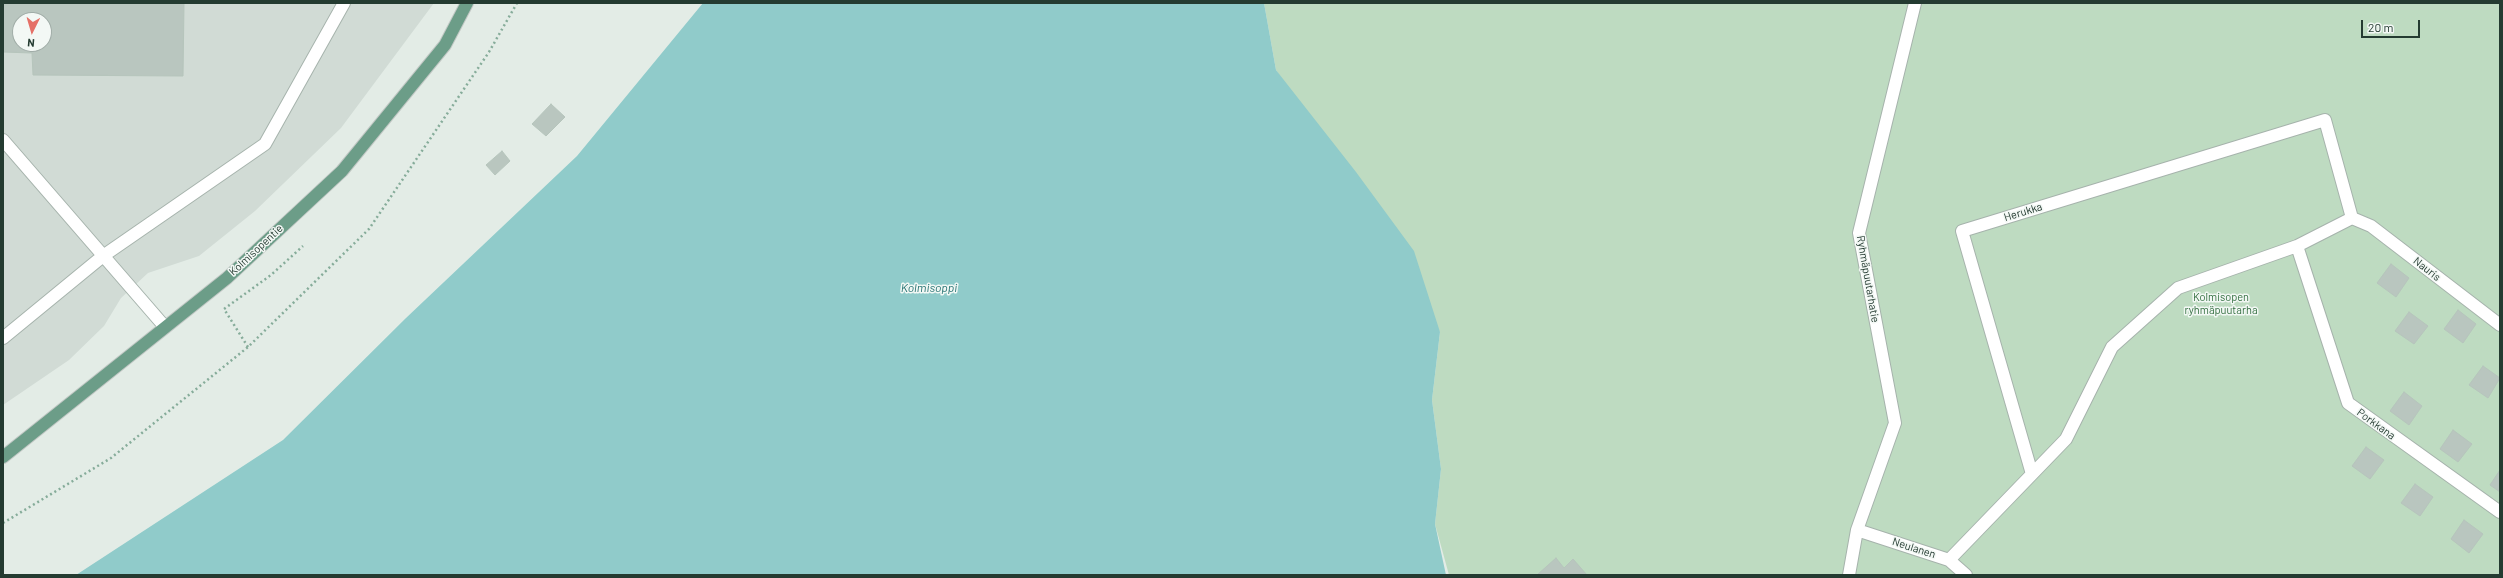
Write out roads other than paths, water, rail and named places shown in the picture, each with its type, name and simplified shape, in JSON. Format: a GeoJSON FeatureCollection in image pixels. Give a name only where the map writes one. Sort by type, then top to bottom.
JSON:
{"type":"FeatureCollection","features":[{"type":"Feature","properties":{"kind":"main road","name":"Kolmisopentie"},"geometry":{"type":"LineString","coordinates":[[3,457],[227,278],[342,171],[445,45],[467,3]]}},
{"type":"Feature","properties":{"kind":"street"},"geometry":{"type":"LineString","coordinates":[[3,338],[103,256],[265,144],[344,3]]}},
{"type":"Feature","properties":{"kind":"street","name":"Ryhmäpuutarhatie"},"geometry":{"type":"LineString","coordinates":[[1850,575],[1857,530],[1895,423],[1859,232],[1915,3]]}},
{"type":"Feature","properties":{"kind":"street","name":"Herukka"},"geometry":{"type":"LineString","coordinates":[[2032,474],[1962,231],[2325,120],[2352,218]]}},
{"type":"Feature","properties":{"kind":"street"},"geometry":{"type":"LineString","coordinates":[[3,140],[165,327]]}},
{"type":"Feature","properties":{"kind":"street"},"geometry":{"type":"LineString","coordinates":[[1949,560],[2066,440],[2112,347],[2178,288],[2297,246],[2352,218]]}},
{"type":"Feature","properties":{"kind":"street","name":"Nauris"},"geometry":{"type":"LineString","coordinates":[[2352,218],[2371,226],[2500,325]]}},
{"type":"Feature","properties":{"kind":"street","name":"Porkkana"},"geometry":{"type":"LineString","coordinates":[[2297,246],[2348,403],[2500,512]]}},
{"type":"Feature","properties":{"kind":"street","name":"Neulanen"},"geometry":{"type":"LineString","coordinates":[[1857,530],[1949,560],[1966,575]]}},
{"type":"Feature","properties":{"kind":"water","name":"Kolmisoppi"},"geometry":{"type":"Polygon","coordinates":[[[703,3],[1264,3],[1276,70],[1356,172],[1414,251],[1440,332],[1432,400],[1441,469],[1435,524],[1446,575],[76,575],[283,440],[406,318],[577,156],[703,3]]]}},
{"type":"Feature","properties":{"kind":"park label","name":"Kolmisopen ryhmäpuutarha"},"geometry":{"type":"Point","coordinates":[2221,303]}}]}
